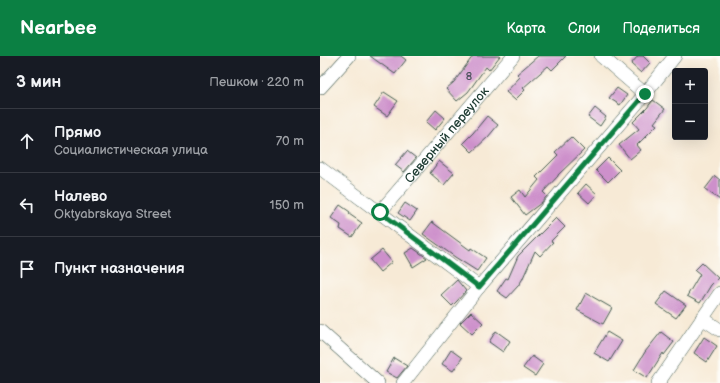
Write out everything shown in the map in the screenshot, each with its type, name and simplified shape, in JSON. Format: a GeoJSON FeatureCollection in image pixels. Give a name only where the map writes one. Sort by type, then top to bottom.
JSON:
{"type":"FeatureCollection","features":[{"type":"Feature","properties":{"kind":"street"},"geometry":{"type":"LineString","coordinates":[[320,88],[349,56]]}},
{"type":"Feature","properties":{"kind":"street","name":"Северный переулок"},"geometry":{"type":"LineString","coordinates":[[380,212],[513,56]]}},
{"type":"Feature","properties":{"kind":"street"},"geometry":{"type":"LineString","coordinates":[[601,56],[645,94]]}},
{"type":"Feature","properties":{"kind":"street"},"geometry":{"type":"LineString","coordinates":[[403,383],[479,287],[645,94],[675,56]]}},
{"type":"Feature","properties":{"kind":"street"},"geometry":{"type":"LineString","coordinates":[[320,168],[479,287]]}},
{"type":"Feature","properties":{"kind":"street"},"geometry":{"type":"LineString","coordinates":[[658,383],[720,293]]}},
{"type":"Feature","properties":{"kind":"street"},"geometry":{"type":"LineString","coordinates":[[702,318],[720,330]]}},
{"type":"Feature","properties":{"kind":"street"},"geometry":{"type":"LineString","coordinates":[[320,331],[378,383]]}},
{"type":"Feature","properties":{"kind":"building"},"geometry":{"type":"Polygon","coordinates":[[[370,56],[401,56],[406,60],[395,74],[370,56]]]}},
{"type":"Feature","properties":{"kind":"building"},"geometry":{"type":"Polygon","coordinates":[[[473,56],[500,56],[489,70],[486,67],[468,92],[457,101],[446,89],[454,82],[473,56]]]}},
{"type":"Feature","properties":{"kind":"building"},"geometry":{"type":"Polygon","coordinates":[[[538,56],[566,56],[552,70],[548,66],[523,88],[525,90],[515,100],[506,92],[520,77],[517,74],[538,56]]]}},
{"type":"Feature","properties":{"kind":"building"},"geometry":{"type":"Polygon","coordinates":[[[638,56],[643,56],[650,63],[641,73],[631,64],[638,56]]]}},
{"type":"Feature","properties":{"kind":"building"},"geometry":{"type":"Polygon","coordinates":[[[617,88],[627,95],[620,105],[609,98],[617,88]]]}},
{"type":"Feature","properties":{"kind":"building"},"geometry":{"type":"Polygon","coordinates":[[[384,92],[398,101],[387,116],[374,107],[384,92]]]}},
{"type":"Feature","properties":{"kind":"building"},"geometry":{"type":"Polygon","coordinates":[[[653,100],[665,109],[654,123],[657,125],[637,145],[641,150],[630,159],[619,145],[639,129],[633,122],[653,100]]]}},
{"type":"Feature","properties":{"kind":"building"},"geometry":{"type":"Polygon","coordinates":[[[595,108],[606,117],[600,126],[588,117],[595,108]]]}},
{"type":"Feature","properties":{"kind":"building"},"geometry":{"type":"Polygon","coordinates":[[[436,110],[445,118],[435,130],[426,122],[436,110]]]}},
{"type":"Feature","properties":{"kind":"building"},"geometry":{"type":"Polygon","coordinates":[[[487,116],[498,125],[472,152],[463,143],[487,116]]]}},
{"type":"Feature","properties":{"kind":"building"},"geometry":{"type":"Polygon","coordinates":[[[571,137],[584,150],[543,192],[547,196],[541,203],[525,215],[511,197],[520,190],[525,197],[539,180],[536,177],[558,155],[555,152],[571,137]]]}},
{"type":"Feature","properties":{"kind":"building"},"geometry":{"type":"Polygon","coordinates":[[[407,151],[416,158],[404,172],[395,165],[407,151]]]}},
{"type":"Feature","properties":{"kind":"building"},"geometry":{"type":"Polygon","coordinates":[[[608,158],[620,170],[608,182],[596,170],[608,158]]]}},
{"type":"Feature","properties":{"kind":"building"},"geometry":{"type":"Polygon","coordinates":[[[439,161],[454,173],[444,185],[430,173],[439,161]]]}},
{"type":"Feature","properties":{"kind":"building"},"geometry":{"type":"Polygon","coordinates":[[[715,176],[720,180],[720,200],[705,189],[715,176]]]}},
{"type":"Feature","properties":{"kind":"building"},"geometry":{"type":"Polygon","coordinates":[[[586,184],[597,194],[589,203],[578,193],[586,184]]]}},
{"type":"Feature","properties":{"kind":"building"},"geometry":{"type":"Polygon","coordinates":[[[405,203],[417,211],[410,221],[398,213],[405,203]]]}},
{"type":"Feature","properties":{"kind":"building"},"geometry":{"type":"Polygon","coordinates":[[[340,205],[350,212],[349,214],[362,223],[352,237],[340,229],[341,225],[331,218],[340,205]]]}},
{"type":"Feature","properties":{"kind":"building"},"geometry":{"type":"Polygon","coordinates":[[[556,218],[565,227],[551,241],[553,242],[540,256],[535,251],[518,286],[507,298],[497,291],[506,278],[508,279],[518,256],[556,218]]]}},
{"type":"Feature","properties":{"kind":"building"},"geometry":{"type":"Polygon","coordinates":[[[432,222],[470,250],[471,248],[486,258],[477,271],[423,234],[432,222]]]}},
{"type":"Feature","properties":{"kind":"building"},"geometry":{"type":"Polygon","coordinates":[[[413,248],[427,258],[413,267],[405,253],[413,248]]]}},
{"type":"Feature","properties":{"kind":"building"},"geometry":{"type":"Polygon","coordinates":[[[382,250],[392,262],[380,272],[370,260],[382,250]]]}},
{"type":"Feature","properties":{"kind":"building"},"geometry":{"type":"Polygon","coordinates":[[[702,263],[718,278],[711,285],[700,303],[687,296],[700,274],[695,270],[702,263]]]}},
{"type":"Feature","properties":{"kind":"building"},"geometry":{"type":"Polygon","coordinates":[[[457,280],[466,291],[452,306],[441,295],[457,280]]]}},
{"type":"Feature","properties":{"kind":"building"},"geometry":{"type":"Polygon","coordinates":[[[666,291],[686,305],[676,318],[656,304],[666,291]]]}},
{"type":"Feature","properties":{"kind":"building"},"geometry":{"type":"Polygon","coordinates":[[[586,293],[612,308],[603,324],[577,310],[586,293]]]}},
{"type":"Feature","properties":{"kind":"building"},"geometry":{"type":"Polygon","coordinates":[[[471,312],[483,323],[472,334],[460,323],[471,312]]]}},
{"type":"Feature","properties":{"kind":"building"},"geometry":{"type":"Polygon","coordinates":[[[496,331],[510,341],[503,352],[489,342],[496,331]]]}},
{"type":"Feature","properties":{"kind":"building"},"geometry":{"type":"Polygon","coordinates":[[[607,332],[622,341],[609,362],[594,353],[607,332]]]}},
{"type":"Feature","properties":{"kind":"building"},"geometry":{"type":"Polygon","coordinates":[[[661,332],[674,342],[664,355],[663,353],[647,378],[634,370],[645,352],[661,332]]]}},
{"type":"Feature","properties":{"kind":"building"},"geometry":{"type":"Polygon","coordinates":[[[704,337],[717,346],[707,362],[694,353],[704,337]]]}},
{"type":"Feature","properties":{"kind":"building"},"geometry":{"type":"Polygon","coordinates":[[[451,350],[462,358],[453,371],[442,364],[451,350]]]}},
{"type":"Feature","properties":{"kind":"building"},"geometry":{"type":"Polygon","coordinates":[[[532,356],[543,364],[535,376],[523,368],[532,356]]]}},
{"type":"Feature","properties":{"kind":"building"},"geometry":{"type":"Polygon","coordinates":[[[394,358],[407,366],[397,378],[386,372],[394,358]]]}},
{"type":"Feature","properties":{"kind":"route"},"geometry":{"type":"LineString","coordinates":[[380,212],[479,287],[645,94]]}}]}
